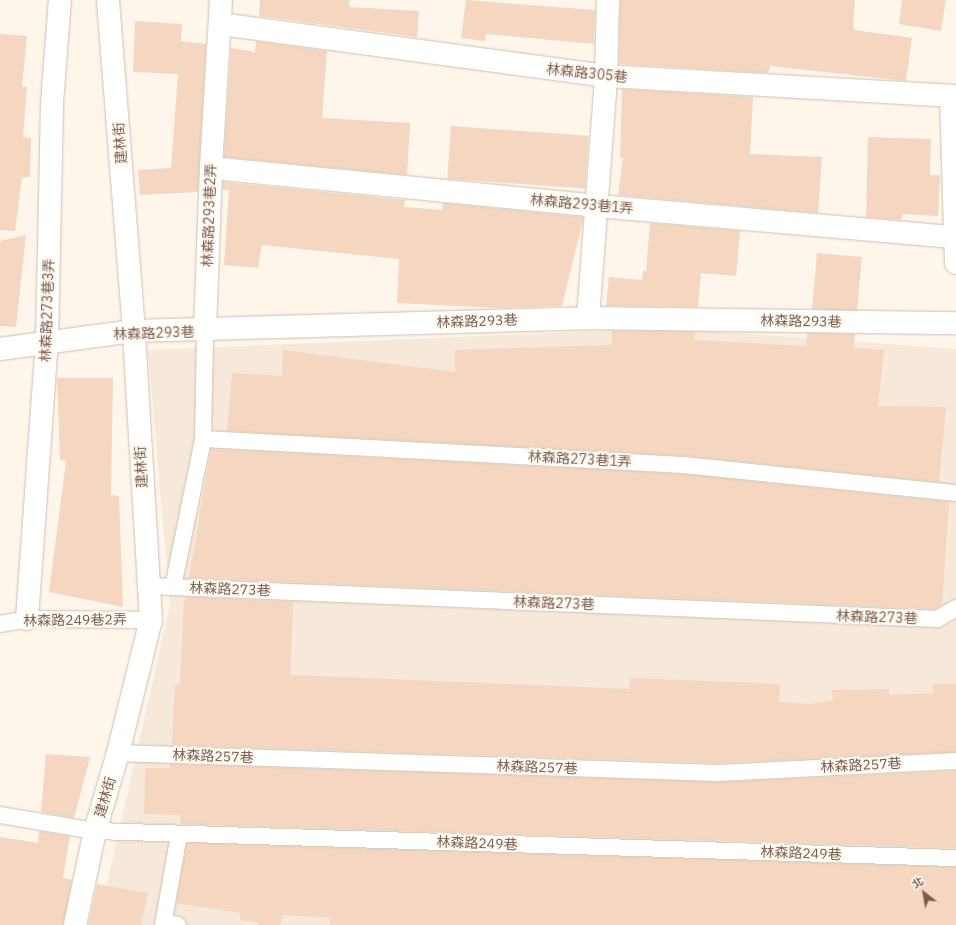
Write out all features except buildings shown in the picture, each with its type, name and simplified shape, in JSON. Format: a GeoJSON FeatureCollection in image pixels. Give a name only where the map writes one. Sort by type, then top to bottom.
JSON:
{"type":"FeatureCollection","features":[{"type":"Feature","properties":{"kind":"street","name":"林森路273巷3弄"},"geometry":{"type":"LineString","coordinates":[[28,619],[47,342],[52,103],[60,0]]}},
{"type":"Feature","properties":{"kind":"street","name":"建林街"},"geometry":{"type":"LineString","coordinates":[[75,925],[95,831],[118,753],[151,620],[134,331],[108,0]]}},
{"type":"Feature","properties":{"kind":"street","name":"林森路293巷2弄"},"geometry":{"type":"LineString","coordinates":[[205,330],[210,168],[221,24],[221,0]]}},
{"type":"Feature","properties":{"kind":"street"},"geometry":{"type":"LineString","coordinates":[[588,318],[606,76],[608,0]]}},
{"type":"Feature","properties":{"kind":"street","name":"林森路305巷"},"geometry":{"type":"LineString","coordinates":[[221,24],[606,76],[953,96]]}},
{"type":"Feature","properties":{"kind":"street"},"geometry":{"type":"LineString","coordinates":[[953,96],[954,237],[956,263]]}},
{"type":"Feature","properties":{"kind":"street","name":"林森路293巷1弄"},"geometry":{"type":"LineString","coordinates":[[210,168],[597,206],[954,237]]}},
{"type":"Feature","properties":{"kind":"street","name":"林森路293巷"},"geometry":{"type":"LineString","coordinates":[[0,349],[134,331],[588,318],[956,323]]}},
{"type":"Feature","properties":{"kind":"lane"},"geometry":{"type":"LineString","coordinates":[[173,587],[203,439],[205,330]]}},
{"type":"Feature","properties":{"kind":"lane","name":"林森路273巷1弄"},"geometry":{"type":"LineString","coordinates":[[203,439],[684,465],[956,493]]}},
{"type":"Feature","properties":{"kind":"lane","name":"林森路273巷"},"geometry":{"type":"LineString","coordinates":[[148,586],[937,619],[956,608]]}},
{"type":"Feature","properties":{"kind":"lane","name":"林森路249巷2弄"},"geometry":{"type":"LineString","coordinates":[[0,624],[28,619],[151,620]]}},
{"type":"Feature","properties":{"kind":"lane","name":"林森路257巷"},"geometry":{"type":"LineString","coordinates":[[118,753],[718,773],[956,761]]}},
{"type":"Feature","properties":{"kind":"lane","name":"林森路249巷"},"geometry":{"type":"LineString","coordinates":[[0,815],[95,831],[956,858]]}},
{"type":"Feature","properties":{"kind":"lane"},"geometry":{"type":"LineString","coordinates":[[169,924],[179,834]]}},
{"type":"Feature","properties":{"kind":"shaded area"},"geometry":{"type":"Polygon","coordinates":[[[670,328],[956,349],[956,925],[98,925],[170,604],[148,350],[670,328]]]}}]}
